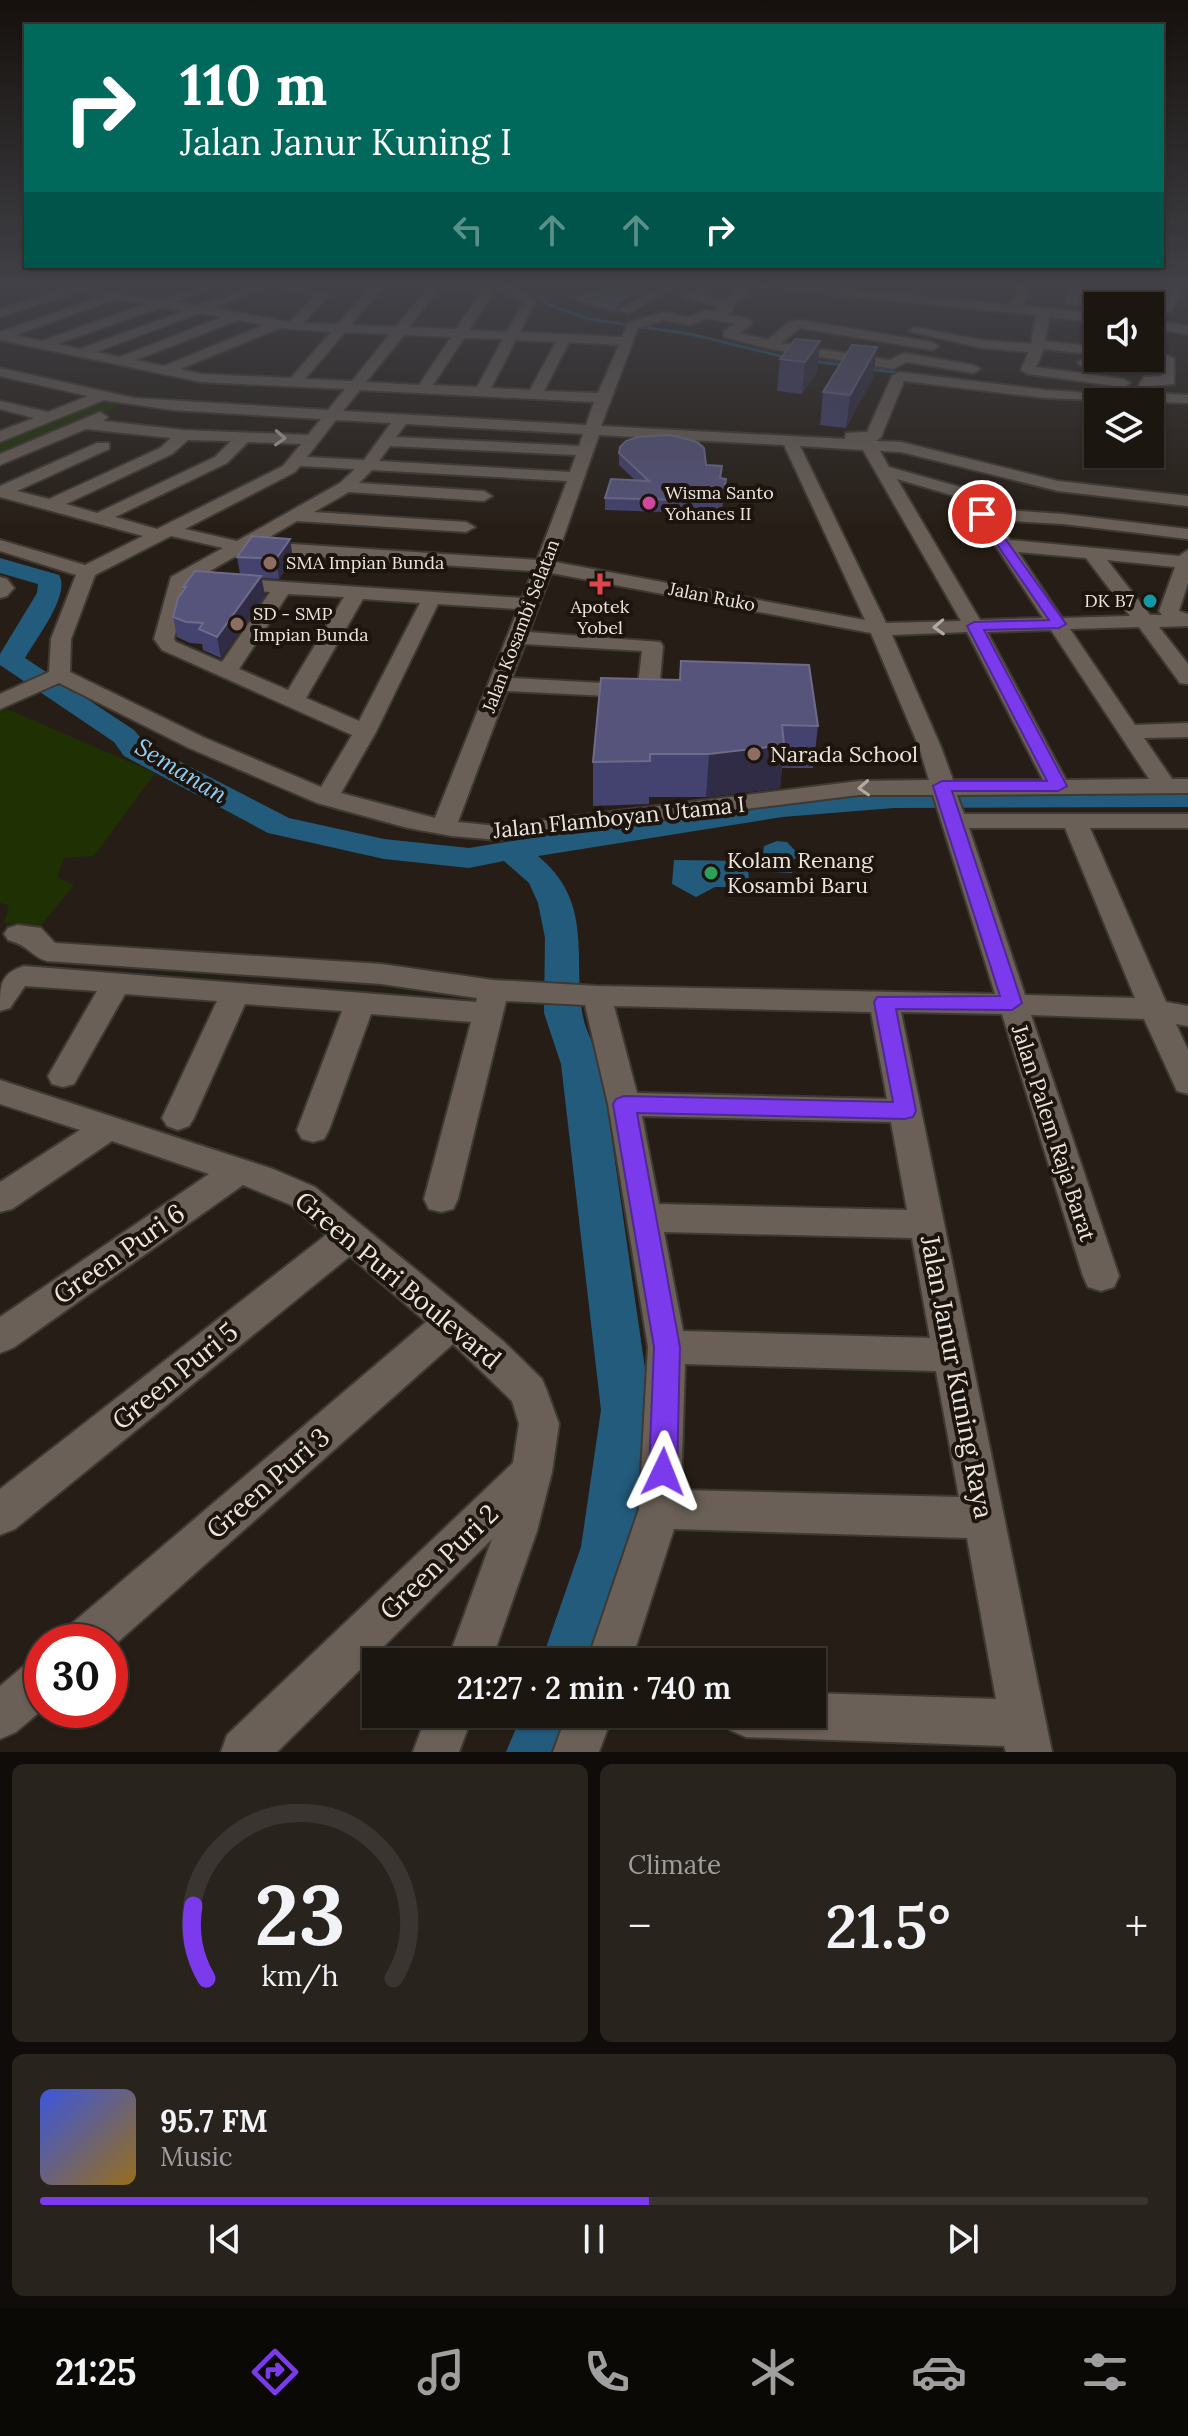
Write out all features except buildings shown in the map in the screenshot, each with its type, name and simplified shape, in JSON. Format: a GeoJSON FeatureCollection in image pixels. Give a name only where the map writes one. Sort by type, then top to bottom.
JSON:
{"type":"FeatureCollection","features":[{"type":"Feature","properties":{"kind":"street"},"geometry":{"type":"LineString","coordinates":[[15,368],[111,392],[134,402],[789,440],[870,441]]}},
{"type":"Feature","properties":{"kind":"street"},"geometry":{"type":"LineString","coordinates":[[144,368],[201,378],[603,398]]}},
{"type":"Feature","properties":{"kind":"street"},"geometry":{"type":"LineString","coordinates":[[0,437],[173,368]]}},
{"type":"Feature","properties":{"kind":"street"},"geometry":{"type":"LineString","coordinates":[[294,383],[308,368]]}},
{"type":"Feature","properties":{"kind":"street"},"geometry":{"type":"LineString","coordinates":[[0,545],[87,572],[282,474],[315,440],[371,368]]}},
{"type":"Feature","properties":{"kind":"street"},"geometry":{"type":"LineString","coordinates":[[423,389],[436,368]]}},
{"type":"Feature","properties":{"kind":"street"},"geometry":{"type":"LineString","coordinates":[[482,392],[494,368]]}},
{"type":"Feature","properties":{"kind":"street"},"geometry":{"type":"LineString","coordinates":[[535,395],[549,368]]}},
{"type":"Feature","properties":{"kind":"street","name":"Jalan Kosambi Selatan"},"geometry":{"type":"LineString","coordinates":[[444,827],[578,477],[591,427],[615,368]]}},
{"type":"Feature","properties":{"kind":"street"},"geometry":{"type":"LineString","coordinates":[[966,368],[1021,376],[1026,368]]}},
{"type":"Feature","properties":{"kind":"street"},"geometry":{"type":"LineString","coordinates":[[1077,368],[1129,388]]}},
{"type":"Feature","properties":{"kind":"street"},"geometry":{"type":"LineString","coordinates":[[1168,368],[1169,374]]}},
{"type":"Feature","properties":{"kind":"street"},"geometry":{"type":"LineString","coordinates":[[1149,388],[1149,380],[1188,368]]}},
{"type":"Feature","properties":{"kind":"street"},"geometry":{"type":"LineString","coordinates":[[0,372],[111,392],[401,420],[870,441],[921,450],[1058,486],[1188,501]]}},
{"type":"Feature","properties":{"kind":"street"},"geometry":{"type":"LineString","coordinates":[[1169,374],[1188,383]]}},
{"type":"Feature","properties":{"kind":"street"},"geometry":{"type":"LineString","coordinates":[[870,441],[899,376],[1046,394],[1084,395]]}},
{"type":"Feature","properties":{"kind":"street"},"geometry":{"type":"LineString","coordinates":[[1164,398],[1188,402]]}},
{"type":"Feature","properties":{"kind":"street"},"geometry":{"type":"LineString","coordinates":[[0,460],[134,402]]}},
{"type":"Feature","properties":{"kind":"street"},"geometry":{"type":"LineString","coordinates":[[3,407],[51,417]]}},
{"type":"Feature","properties":{"kind":"street"},"geometry":{"type":"LineString","coordinates":[[365,732],[226,672],[166,642],[178,581],[346,487],[368,465],[401,420]]}},
{"type":"Feature","properties":{"kind":"street"},"geometry":{"type":"LineString","coordinates":[[85,424],[184,435],[315,440]]}},
{"type":"Feature","properties":{"kind":"street"},"geometry":{"type":"LineString","coordinates":[[58,435],[150,458]]}},
{"type":"Feature","properties":{"kind":"street"},"geometry":{"type":"LineString","coordinates":[[50,505],[166,451],[184,435]]}},
{"type":"Feature","properties":{"kind":"street"},"geometry":{"type":"LineString","coordinates":[[100,518],[221,460],[245,436]]}},
{"type":"Feature","properties":{"kind":"street","name":"Jalan Palem Raja Barat"},"geometry":{"type":"LineString","coordinates":[[789,440],[879,629],[930,747],[1101,1276]]}},
{"type":"Feature","properties":{"kind":"street"},"geometry":{"type":"LineString","coordinates":[[386,441],[585,451]]}},
{"type":"Feature","properties":{"kind":"street"},"geometry":{"type":"LineString","coordinates":[[870,441],[974,626],[1058,786]]}},
{"type":"Feature","properties":{"kind":"street"},"geometry":{"type":"LineString","coordinates":[[0,492],[114,449]]}},
{"type":"Feature","properties":{"kind":"street"},"geometry":{"type":"LineString","coordinates":[[297,461],[578,477]]}},
{"type":"Feature","properties":{"kind":"street"},"geometry":{"type":"LineString","coordinates":[[886,471],[977,505],[1188,534]]}},
{"type":"Feature","properties":{"kind":"street"},"geometry":{"type":"LineString","coordinates":[[450,561],[494,472]]}},
{"type":"Feature","properties":{"kind":"street"},"geometry":{"type":"LineString","coordinates":[[346,487],[484,496]]}},
{"type":"Feature","properties":{"kind":"street","name":"Jalan Ruko"},"geometry":{"type":"LineString","coordinates":[[0,492],[166,534],[237,546],[544,566],[879,629],[1182,620]]}},
{"type":"Feature","properties":{"kind":"street"},"geometry":{"type":"LineString","coordinates":[[977,505],[1130,732],[1176,786]]}},
{"type":"Feature","properties":{"kind":"street"},"geometry":{"type":"LineString","coordinates":[[295,516],[466,527]]}},
{"type":"Feature","properties":{"kind":"street"},"geometry":{"type":"LineString","coordinates":[[1006,545],[1186,558],[1169,611],[1182,620]]}},
{"type":"Feature","properties":{"kind":"street"},"geometry":{"type":"LineString","coordinates":[[1092,553],[1188,678]]}},
{"type":"Feature","properties":{"kind":"street"},"geometry":{"type":"LineString","coordinates":[[0,702],[50,679],[87,572]]}},
{"type":"Feature","properties":{"kind":"street"},"geometry":{"type":"LineString","coordinates":[[178,581],[528,604]]}},
{"type":"Feature","properties":{"kind":"street"},"geometry":{"type":"LineString","coordinates":[[0,583],[4,588],[0,592]]}},
{"type":"Feature","properties":{"kind":"street"},"geometry":{"type":"LineString","coordinates":[[226,672],[283,587]]}},
{"type":"Feature","properties":{"kind":"street"},"geometry":{"type":"LineString","coordinates":[[293,701],[357,592]]}},
{"type":"Feature","properties":{"kind":"street"},"geometry":{"type":"LineString","coordinates":[[326,798],[365,732],[432,597]]}},
{"type":"Feature","properties":{"kind":"street"},"geometry":{"type":"LineString","coordinates":[[498,684],[648,692],[653,646],[516,637]]}},
{"type":"Feature","properties":{"kind":"street","name":"Jalan Flamboyan Utama I"},"geometry":{"type":"LineString","coordinates":[[50,679],[250,769],[326,798],[444,827],[497,833],[859,788],[947,803]]}},
{"type":"Feature","properties":{"kind":"street"},"geometry":{"type":"LineString","coordinates":[[1130,732],[1188,730]]}},
{"type":"Feature","properties":{"kind":"street"},"geometry":{"type":"LineString","coordinates":[[947,803],[1058,786],[1176,786]]}},
{"type":"Feature","properties":{"kind":"street"},"geometry":{"type":"LineString","coordinates":[[947,803],[1074,821],[1187,823]]}},
{"type":"Feature","properties":{"kind":"street"},"geometry":{"type":"LineString","coordinates":[[1074,821],[1188,1083]]}},
{"type":"Feature","properties":{"kind":"street"},"geometry":{"type":"LineString","coordinates":[[18,934],[31,934],[47,952]]}},
{"type":"Feature","properties":{"kind":"street"},"geometry":{"type":"LineString","coordinates":[[0,981],[14,969],[47,952],[381,974],[490,1002]]}},
{"type":"Feature","properties":{"kind":"street"},"geometry":{"type":"LineString","coordinates":[[0,1001],[18,976],[360,1003],[490,1002],[546,993],[1012,1003],[1155,1010],[1188,1016]]}},
{"type":"Feature","properties":{"kind":"street"},"geometry":{"type":"LineString","coordinates":[[63,1076],[117,982]]}},
{"type":"Feature","properties":{"kind":"street"},"geometry":{"type":"LineString","coordinates":[[178,1118],[236,992]]}},
{"type":"Feature","properties":{"kind":"street"},"geometry":{"type":"LineString","coordinates":[[591,995],[624,1104],[667,1347],[660,1509],[614,1648]]}},
{"type":"Feature","properties":{"kind":"street"},"geometry":{"type":"LineString","coordinates":[[441,1199],[490,1002]]}},
{"type":"Feature","properties":{"kind":"street","name":"Jalan Janur Kuning Raya"},"geometry":{"type":"LineString","coordinates":[[884,1002],[1026,1738]]}},
{"type":"Feature","properties":{"kind":"street"},"geometry":{"type":"LineString","coordinates":[[313,1130],[360,1003]]}},
{"type":"Feature","properties":{"kind":"street","name":"Green Puri Boulevard"},"geometry":{"type":"LineString","coordinates":[[0,1092],[283,1186],[303,1196],[490,1353],[528,1391],[539,1424],[532,1472],[516,1531],[474,1648]]}},
{"type":"Feature","properties":{"kind":"street"},"geometry":{"type":"LineString","coordinates":[[624,1104],[905,1111]]}},
{"type":"Feature","properties":{"kind":"street"},"geometry":{"type":"LineString","coordinates":[[0,1199],[108,1128]]}},
{"type":"Feature","properties":{"kind":"street","name":"Green Puri 6"},"geometry":{"type":"LineString","coordinates":[[0,1337],[237,1172]]}},
{"type":"Feature","properties":{"kind":"street"},"geometry":{"type":"LineString","coordinates":[[646,1218],[927,1224]]}},
{"type":"Feature","properties":{"kind":"street","name":"Green Puri 5"},"geometry":{"type":"LineString","coordinates":[[0,1515],[349,1237]]}},
{"type":"Feature","properties":{"kind":"street","name":"Green Puri 3"},"geometry":{"type":"LineString","coordinates":[[106,1624],[451,1323]]}},
{"type":"Feature","properties":{"kind":"street"},"geometry":{"type":"LineString","coordinates":[[667,1347],[952,1355]]}},
{"type":"Feature","properties":{"kind":"street","name":"Green Puri 2"},"geometry":{"type":"LineString","coordinates":[[244,1752],[532,1472]]}},
{"type":"Feature","properties":{"kind":"street"},"geometry":{"type":"LineString","coordinates":[[660,1509],[984,1518]]}},
{"type":"Feature","properties":{"kind":"street"},"geometry":{"type":"LineString","coordinates":[[0,1716],[24,1695]]}},
{"type":"Feature","properties":{"kind":"street"},"geometry":{"type":"LineString","coordinates":[[826,1721],[1026,1738]]}},
{"type":"Feature","properties":{"kind":"street"},"geometry":{"type":"LineString","coordinates":[[436,1752],[445,1728]]}},
{"type":"Feature","properties":{"kind":"street"},"geometry":{"type":"LineString","coordinates":[[576,1752],[585,1728]]}},
{"type":"Feature","properties":{"kind":"green space"},"geometry":{"type":"Polygon","coordinates":[[[103,398],[125,403],[0,457],[0,440],[103,398]]]}},
{"type":"Feature","properties":{"kind":"green space"},"geometry":{"type":"Polygon","coordinates":[[[0,706],[155,773],[94,856],[64,858],[57,877],[74,885],[40,926],[4,923],[9,905],[0,903],[0,706]]]}},
{"type":"Feature","properties":{"kind":"water"},"geometry":{"type":"Polygon","coordinates":[[[777,841],[787,842],[799,855],[793,860],[792,873],[772,872],[772,860],[763,855],[764,846],[777,841]]]}},
{"type":"Feature","properties":{"kind":"water","name":"Kolam Renang Kosambi Baru"},"geometry":{"type":"Polygon","coordinates":[[[674,860],[747,861],[750,887],[715,887],[696,897],[672,884],[674,860]]]}},
{"type":"Feature","properties":{"kind":"waterway"},"geometry":{"type":"LineString","coordinates":[[867,369],[903,373]]}},
{"type":"Feature","properties":{"kind":"waterway","name":"Semanan"},"geometry":{"type":"LineString","coordinates":[[0,565],[50,580],[50,593],[10,660],[124,736],[135,750],[279,826],[384,849],[469,858],[511,850]]}},
{"type":"Feature","properties":{"kind":"waterway"},"geometry":{"type":"LineString","coordinates":[[511,850],[782,807],[894,799],[1188,798]]}},
{"type":"Feature","properties":{"kind":"waterway"},"geometry":{"type":"LineString","coordinates":[[511,850],[544,878],[555,903],[563,938],[563,1013],[581,1064],[626,1410],[609,1547],[575,1648]]}},
{"type":"Feature","properties":{"kind":"waterway"},"geometry":{"type":"LineString","coordinates":[[537,1752],[546,1728]]}},
{"type":"Feature","properties":{"kind":"place","name":"Wisma Santo Yohanes II"},"geometry":{"type":"Point","coordinates":[649,503]}},
{"type":"Feature","properties":{"kind":"place","name":"SMA Impian Bunda"},"geometry":{"type":"Point","coordinates":[270,563]}},
{"type":"Feature","properties":{"kind":"place","name":"Apotek Yobel"},"geometry":{"type":"Point","coordinates":[600,584]}},
{"type":"Feature","properties":{"kind":"place","name":"DK B7"},"geometry":{"type":"Point","coordinates":[1150,601]}},
{"type":"Feature","properties":{"kind":"place","name":"SD - SMP Impian Bunda"},"geometry":{"type":"Point","coordinates":[237,624]}},
{"type":"Feature","properties":{"kind":"place","name":"Narada School"},"geometry":{"type":"Point","coordinates":[754,754]}},
{"type":"Feature","properties":{"kind":"place","name":"Kolam Renang Kosambi Baru"},"geometry":{"type":"Point","coordinates":[711,873]}},
{"type":"Feature","properties":{"kind":"route"},"geometry":{"type":"LineString","coordinates":[[663,1472],[667,1347],[624,1104],[905,1111],[884,1002],[1012,1003],[942,786],[1058,786],[974,626],[1059,624],[982,514]]}}]}
